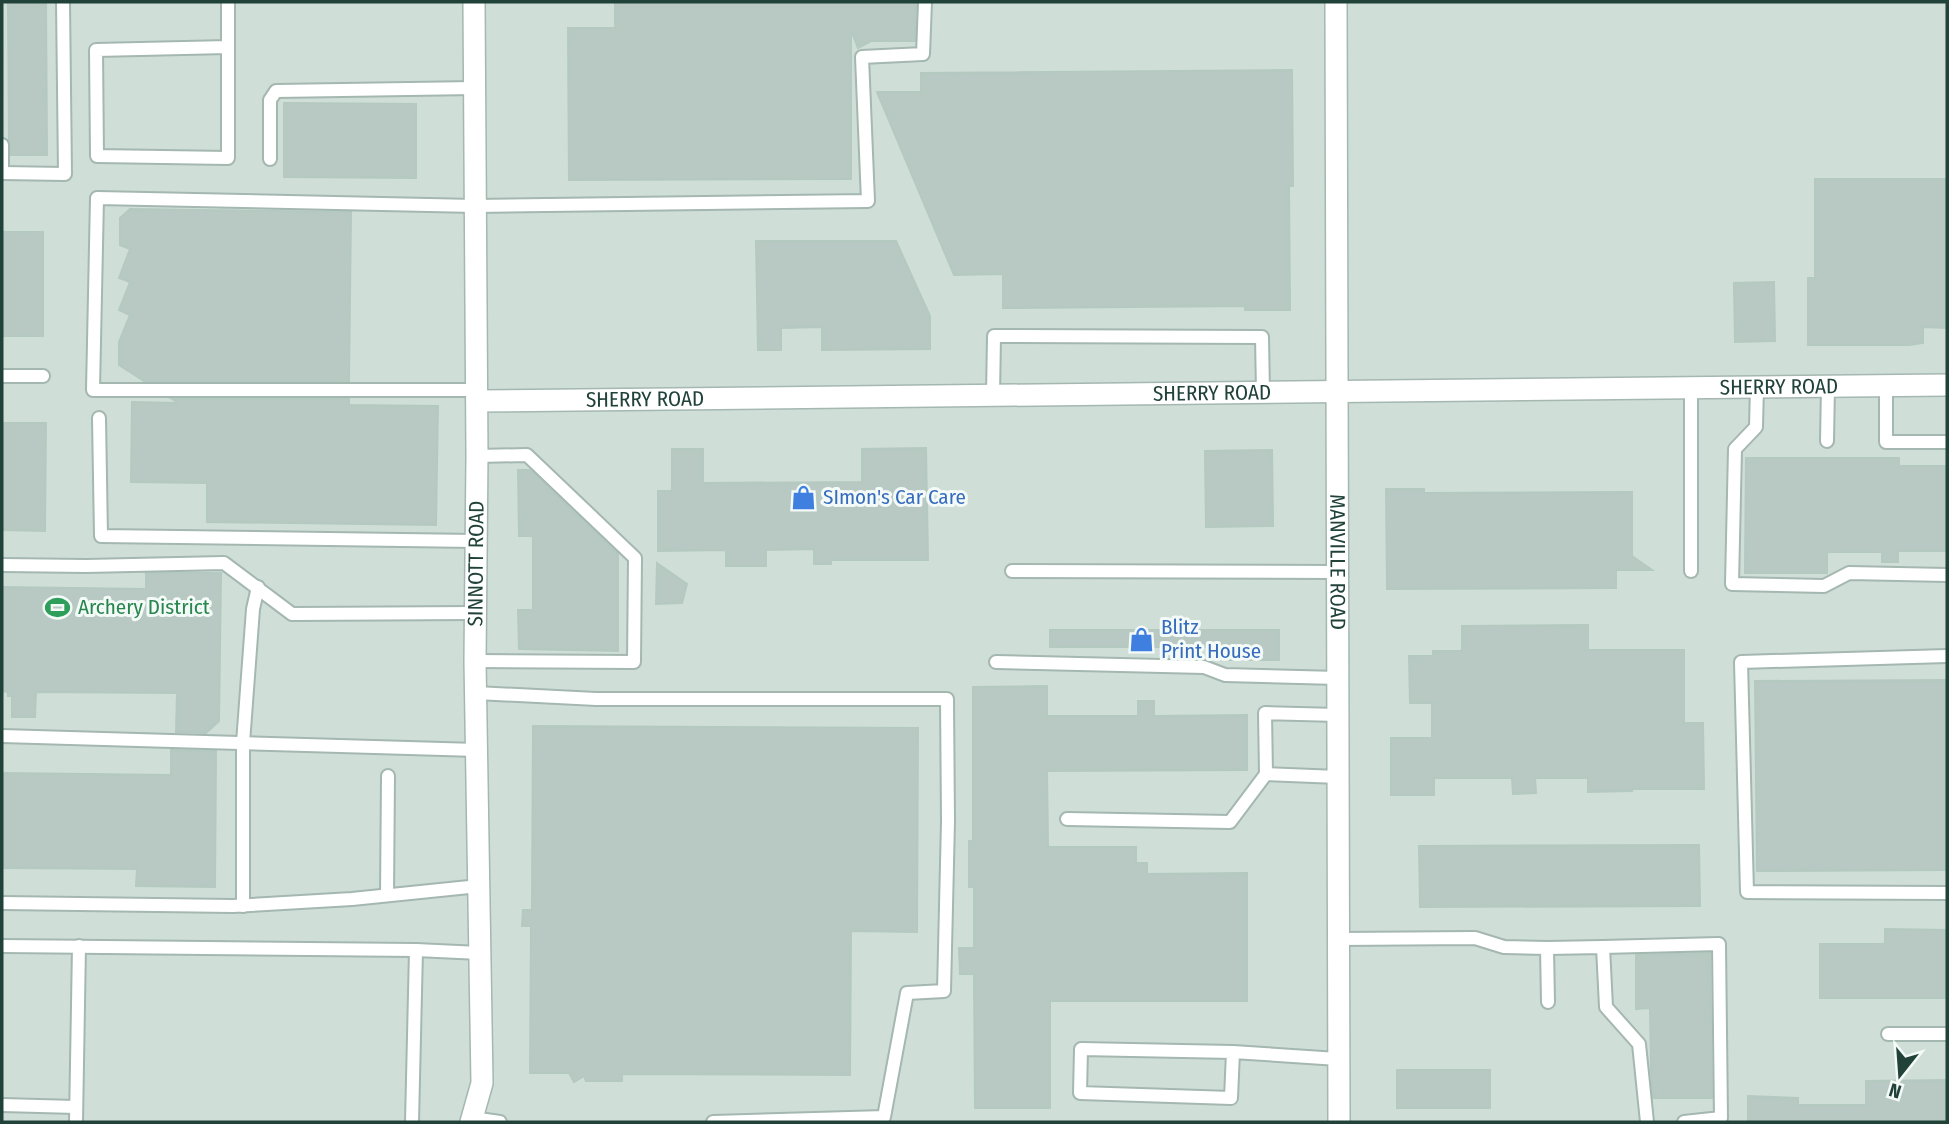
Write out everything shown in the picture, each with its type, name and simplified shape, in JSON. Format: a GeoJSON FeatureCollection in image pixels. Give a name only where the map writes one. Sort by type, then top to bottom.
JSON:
{"type":"FeatureCollection","features":[{"type":"Feature","properties":{"kind":"street","name":"SINNOTT ROAD"},"geometry":{"type":"LineString","coordinates":[[471,1120],[482,1083],[475,661],[477,396],[474,2]]}},
{"type":"Feature","properties":{"kind":"street","name":"MANVILLE ROAD"},"geometry":{"type":"LineString","coordinates":[[1336,2],[1339,1122]]}},
{"type":"Feature","properties":{"kind":"street","name":"SHERRY ROAD"},"geometry":{"type":"LineString","coordinates":[[477,396],[993,396],[1947,385]]}},
{"type":"Feature","properties":{"kind":"lane"},"geometry":{"type":"LineString","coordinates":[[2,145],[2,173],[65,174],[63,2]]}},
{"type":"Feature","properties":{"kind":"lane"},"geometry":{"type":"LineString","coordinates":[[228,2],[228,47],[228,158],[97,156],[96,50],[228,47]]}},
{"type":"Feature","properties":{"kind":"lane"},"geometry":{"type":"LineString","coordinates":[[477,396],[93,390],[97,198],[475,206],[868,201],[862,57],[923,54],[925,2]]}},
{"type":"Feature","properties":{"kind":"lane"},"geometry":{"type":"LineString","coordinates":[[270,159],[271,100],[276,91],[475,88]]}},
{"type":"Feature","properties":{"kind":"lane"},"geometry":{"type":"LineString","coordinates":[[993,396],[994,336],[1262,337],[1263,393]]}},
{"type":"Feature","properties":{"kind":"lane"},"geometry":{"type":"LineString","coordinates":[[2,376],[43,376]]}},
{"type":"Feature","properties":{"kind":"lane"},"geometry":{"type":"LineString","coordinates":[[1758,386],[1756,427],[1735,449],[1732,584],[1824,586],[1849,573],[1947,575]]}},
{"type":"Feature","properties":{"kind":"lane"},"geometry":{"type":"LineString","coordinates":[[1826,441],[1828,386]]}},
{"type":"Feature","properties":{"kind":"lane"},"geometry":{"type":"LineString","coordinates":[[1886,386],[1886,442],[1947,442]]}},
{"type":"Feature","properties":{"kind":"lane"},"geometry":{"type":"LineString","coordinates":[[1691,387],[1691,571]]}},
{"type":"Feature","properties":{"kind":"lane"},"geometry":{"type":"LineString","coordinates":[[99,418],[102,536],[476,541]]}},
{"type":"Feature","properties":{"kind":"lane"},"geometry":{"type":"LineString","coordinates":[[475,661],[634,662],[635,558],[527,454],[477,456]]}},
{"type":"Feature","properties":{"kind":"lane"},"geometry":{"type":"LineString","coordinates":[[2,565],[224,563],[292,614],[475,613]]}},
{"type":"Feature","properties":{"kind":"lane"},"geometry":{"type":"LineString","coordinates":[[1012,571],[1338,572]]}},
{"type":"Feature","properties":{"kind":"lane"},"geometry":{"type":"LineString","coordinates":[[243,906],[243,743],[253,608],[258,587]]}},
{"type":"Feature","properties":{"kind":"lane"},"geometry":{"type":"LineString","coordinates":[[1947,656],[1741,662],[1747,892],[1947,893]]}},
{"type":"Feature","properties":{"kind":"lane"},"geometry":{"type":"LineString","coordinates":[[996,662],[1205,667],[1225,675],[1338,678]]}},
{"type":"Feature","properties":{"kind":"lane"},"geometry":{"type":"LineString","coordinates":[[476,693],[596,699],[947,699],[948,821],[944,991],[907,993],[884,1117],[713,1122]]}},
{"type":"Feature","properties":{"kind":"lane"},"geometry":{"type":"LineString","coordinates":[[1067,819],[1230,822],[1266,774],[1265,713],[1338,715]]}},
{"type":"Feature","properties":{"kind":"lane"},"geometry":{"type":"LineString","coordinates":[[2,736],[477,750]]}},
{"type":"Feature","properties":{"kind":"lane"},"geometry":{"type":"LineString","coordinates":[[1266,774],[1338,777]]}},
{"type":"Feature","properties":{"kind":"lane"},"geometry":{"type":"LineString","coordinates":[[387,895],[388,776]]}},
{"type":"Feature","properties":{"kind":"lane"},"geometry":{"type":"LineString","coordinates":[[2,903],[243,906],[479,886]]}},
{"type":"Feature","properties":{"kind":"lane"},"geometry":{"type":"LineString","coordinates":[[1338,939],[1475,938],[1504,947],[1547,948],[1719,944],[1721,1118],[1684,1122]]}},
{"type":"Feature","properties":{"kind":"lane"},"geometry":{"type":"LineString","coordinates":[[2,946],[480,953]]}},
{"type":"Feature","properties":{"kind":"lane"},"geometry":{"type":"LineString","coordinates":[[76,1122],[79,946]]}},
{"type":"Feature","properties":{"kind":"lane"},"geometry":{"type":"LineString","coordinates":[[1603,947],[1606,1007],[1639,1044],[1647,1122]]}},
{"type":"Feature","properties":{"kind":"lane"},"geometry":{"type":"LineString","coordinates":[[1547,948],[1548,1002]]}},
{"type":"Feature","properties":{"kind":"lane"},"geometry":{"type":"LineString","coordinates":[[412,1122],[416,950]]}},
{"type":"Feature","properties":{"kind":"lane"},"geometry":{"type":"LineString","coordinates":[[1888,1034],[1947,1034]]}},
{"type":"Feature","properties":{"kind":"lane"},"geometry":{"type":"LineString","coordinates":[[1233,1052],[1231,1098],[1080,1093],[1081,1049],[1233,1052],[1338,1059]]}},
{"type":"Feature","properties":{"kind":"lane"},"geometry":{"type":"LineString","coordinates":[[2,1105],[76,1107]]}},
{"type":"Feature","properties":{"kind":"lane"},"geometry":{"type":"LineString","coordinates":[[471,1120],[500,1122]]}},
{"type":"Feature","properties":{"kind":"shaded area"},"geometry":{"type":"Polygon","coordinates":[[[2,2],[1947,2],[1947,1122],[2,1122],[2,2]]]}},
{"type":"Feature","properties":{"kind":"building"},"geometry":{"type":"Polygon","coordinates":[[[8,2],[46,2],[47,155],[11,155],[8,2]]]}},
{"type":"Feature","properties":{"kind":"building"},"geometry":{"type":"Polygon","coordinates":[[[615,2],[916,2],[915,41],[871,41],[858,48],[851,30],[851,179],[569,180],[568,28],[615,28],[615,2]]]}},
{"type":"Feature","properties":{"kind":"building"},"geometry":{"type":"Polygon","coordinates":[[[1292,70],[1290,310],[1245,310],[1245,306],[1003,308],[1003,274],[954,275],[877,92],[921,92],[921,73],[1292,70]]]}},
{"type":"Feature","properties":{"kind":"building"},"geometry":{"type":"Polygon","coordinates":[[[284,103],[416,104],[416,178],[284,177],[284,103]]]}},
{"type":"Feature","properties":{"kind":"building"},"geometry":{"type":"Polygon","coordinates":[[[1815,179],[1947,179],[1947,328],[1923,327],[1923,343],[1909,345],[1808,345],[1808,278],[1815,278],[1815,179]]]}},
{"type":"Feature","properties":{"kind":"building"},"geometry":{"type":"Polygon","coordinates":[[[130,209],[351,212],[349,381],[144,381],[119,365],[119,342],[130,315],[119,310],[130,282],[119,278],[130,249],[120,245],[120,218],[130,209]]]}},
{"type":"Feature","properties":{"kind":"building"},"geometry":{"type":"Polygon","coordinates":[[[2,232],[43,232],[43,336],[2,336],[2,232]]]}},
{"type":"Feature","properties":{"kind":"building"},"geometry":{"type":"Polygon","coordinates":[[[756,241],[896,241],[930,316],[930,349],[822,350],[822,327],[781,328],[781,350],[758,350],[756,241]]]}},
{"type":"Feature","properties":{"kind":"building"},"geometry":{"type":"Polygon","coordinates":[[[1774,282],[1775,341],[1735,342],[1734,283],[1774,282]]]}},
{"type":"Feature","properties":{"kind":"building"},"geometry":{"type":"Polygon","coordinates":[[[172,399],[349,399],[349,405],[438,406],[436,525],[207,522],[207,483],[131,482],[132,402],[179,403],[172,399]]]}},
{"type":"Feature","properties":{"kind":"building"},"geometry":{"type":"Polygon","coordinates":[[[2,423],[46,423],[45,531],[2,530],[2,423]]]}},
{"type":"Feature","properties":{"kind":"building"},"geometry":{"type":"Polygon","coordinates":[[[926,448],[928,560],[831,560],[831,564],[814,564],[814,549],[766,550],[766,566],[726,566],[726,550],[658,551],[658,491],[672,491],[672,449],[703,449],[703,483],[862,482],[862,449],[926,448]]]}},
{"type":"Feature","properties":{"kind":"building"},"geometry":{"type":"Polygon","coordinates":[[[1272,450],[1273,526],[1206,527],[1205,451],[1272,450]]]}},
{"type":"Feature","properties":{"kind":"building"},"geometry":{"type":"Polygon","coordinates":[[[1746,458],[1899,458],[1899,466],[1947,466],[1947,551],[1898,551],[1898,562],[1882,562],[1882,552],[1827,552],[1827,573],[1745,573],[1746,458]]]}},
{"type":"Feature","properties":{"kind":"building"},"geometry":{"type":"Polygon","coordinates":[[[518,470],[530,470],[618,554],[618,651],[519,649],[518,610],[533,610],[533,536],[519,536],[518,470]]]}},
{"type":"Feature","properties":{"kind":"building"},"geometry":{"type":"Polygon","coordinates":[[[1386,489],[1424,489],[1424,493],[1632,492],[1632,556],[1652,570],[1616,570],[1616,588],[1387,589],[1386,489]]]}},
{"type":"Feature","properties":{"kind":"building"},"geometry":{"type":"Polygon","coordinates":[[[657,563],[687,584],[682,603],[656,604],[657,563]]]}},
{"type":"Feature","properties":{"kind":"building"},"geometry":{"type":"Polygon","coordinates":[[[146,573],[221,573],[219,721],[206,733],[176,732],[177,693],[36,692],[35,717],[12,717],[12,696],[2,691],[2,587],[146,589],[146,573]]]}},
{"type":"Feature","properties":{"kind":"building"},"geometry":{"type":"Polygon","coordinates":[[[1588,625],[1588,650],[1684,650],[1684,723],[1703,723],[1704,789],[1588,792],[1588,778],[1535,778],[1536,793],[1513,794],[1512,778],[1434,778],[1434,795],[1391,795],[1391,738],[1432,738],[1432,703],[1410,703],[1409,656],[1433,656],[1433,651],[1462,651],[1462,626],[1588,625]]]}},
{"type":"Feature","properties":{"kind":"building"},"geometry":{"type":"Polygon","coordinates":[[[1050,630],[1279,630],[1279,660],[1227,660],[1227,647],[1050,647],[1050,630]]]}},
{"type":"Feature","properties":{"kind":"building"},"geometry":{"type":"Polygon","coordinates":[[[1947,680],[1947,870],[1757,871],[1755,681],[1947,680]]]}},
{"type":"Feature","properties":{"kind":"building"},"geometry":{"type":"Polygon","coordinates":[[[1047,686],[1047,716],[1138,716],[1138,701],[1154,701],[1154,716],[1247,715],[1247,770],[1047,771],[1048,847],[1136,847],[1136,863],[1147,863],[1147,874],[1247,873],[1247,1001],[1050,1001],[1050,1108],[975,1108],[974,974],[960,974],[959,948],[974,948],[974,887],[969,887],[969,841],[973,841],[973,687],[1047,686]]]}},
{"type":"Feature","properties":{"kind":"building"},"geometry":{"type":"Polygon","coordinates":[[[533,726],[918,728],[917,932],[851,931],[850,1075],[622,1074],[622,1081],[586,1081],[584,1076],[574,1082],[569,1073],[530,1073],[531,926],[522,926],[523,910],[532,910],[533,726]]]}},
{"type":"Feature","properties":{"kind":"building"},"geometry":{"type":"Polygon","coordinates":[[[171,750],[216,751],[215,887],[136,886],[137,869],[2,868],[2,773],[171,775],[171,750]]]}},
{"type":"Feature","properties":{"kind":"building"},"geometry":{"type":"Polygon","coordinates":[[[1699,845],[1700,906],[1420,907],[1419,846],[1699,845]]]}},
{"type":"Feature","properties":{"kind":"building"},"geometry":{"type":"Polygon","coordinates":[[[1885,929],[1947,930],[1947,998],[1820,998],[1820,944],[1885,944],[1885,929]]]}},
{"type":"Feature","properties":{"kind":"building"},"geometry":{"type":"Polygon","coordinates":[[[1710,953],[1712,1098],[1653,1098],[1650,1008],[1636,1009],[1636,955],[1710,953]]]}},
{"type":"Feature","properties":{"kind":"building"},"geometry":{"type":"Polygon","coordinates":[[[1397,1070],[1490,1070],[1490,1108],[1397,1108],[1397,1070]]]}},
{"type":"Feature","properties":{"kind":"building"},"geometry":{"type":"Polygon","coordinates":[[[1947,1080],[1947,1122],[1748,1122],[1748,1096],[1798,1098],[1798,1105],[1866,1105],[1866,1081],[1947,1080]]]}},
{"type":"Feature","properties":{"kind":"place","name":"SImon's Car Care"},"geometry":{"type":"Point","coordinates":[803,497]}},
{"type":"Feature","properties":{"kind":"place","name":"Archery District"},"geometry":{"type":"Point","coordinates":[58,607]}},
{"type":"Feature","properties":{"kind":"place","name":"Blitz Print House"},"geometry":{"type":"Point","coordinates":[1141,639]}}]}
